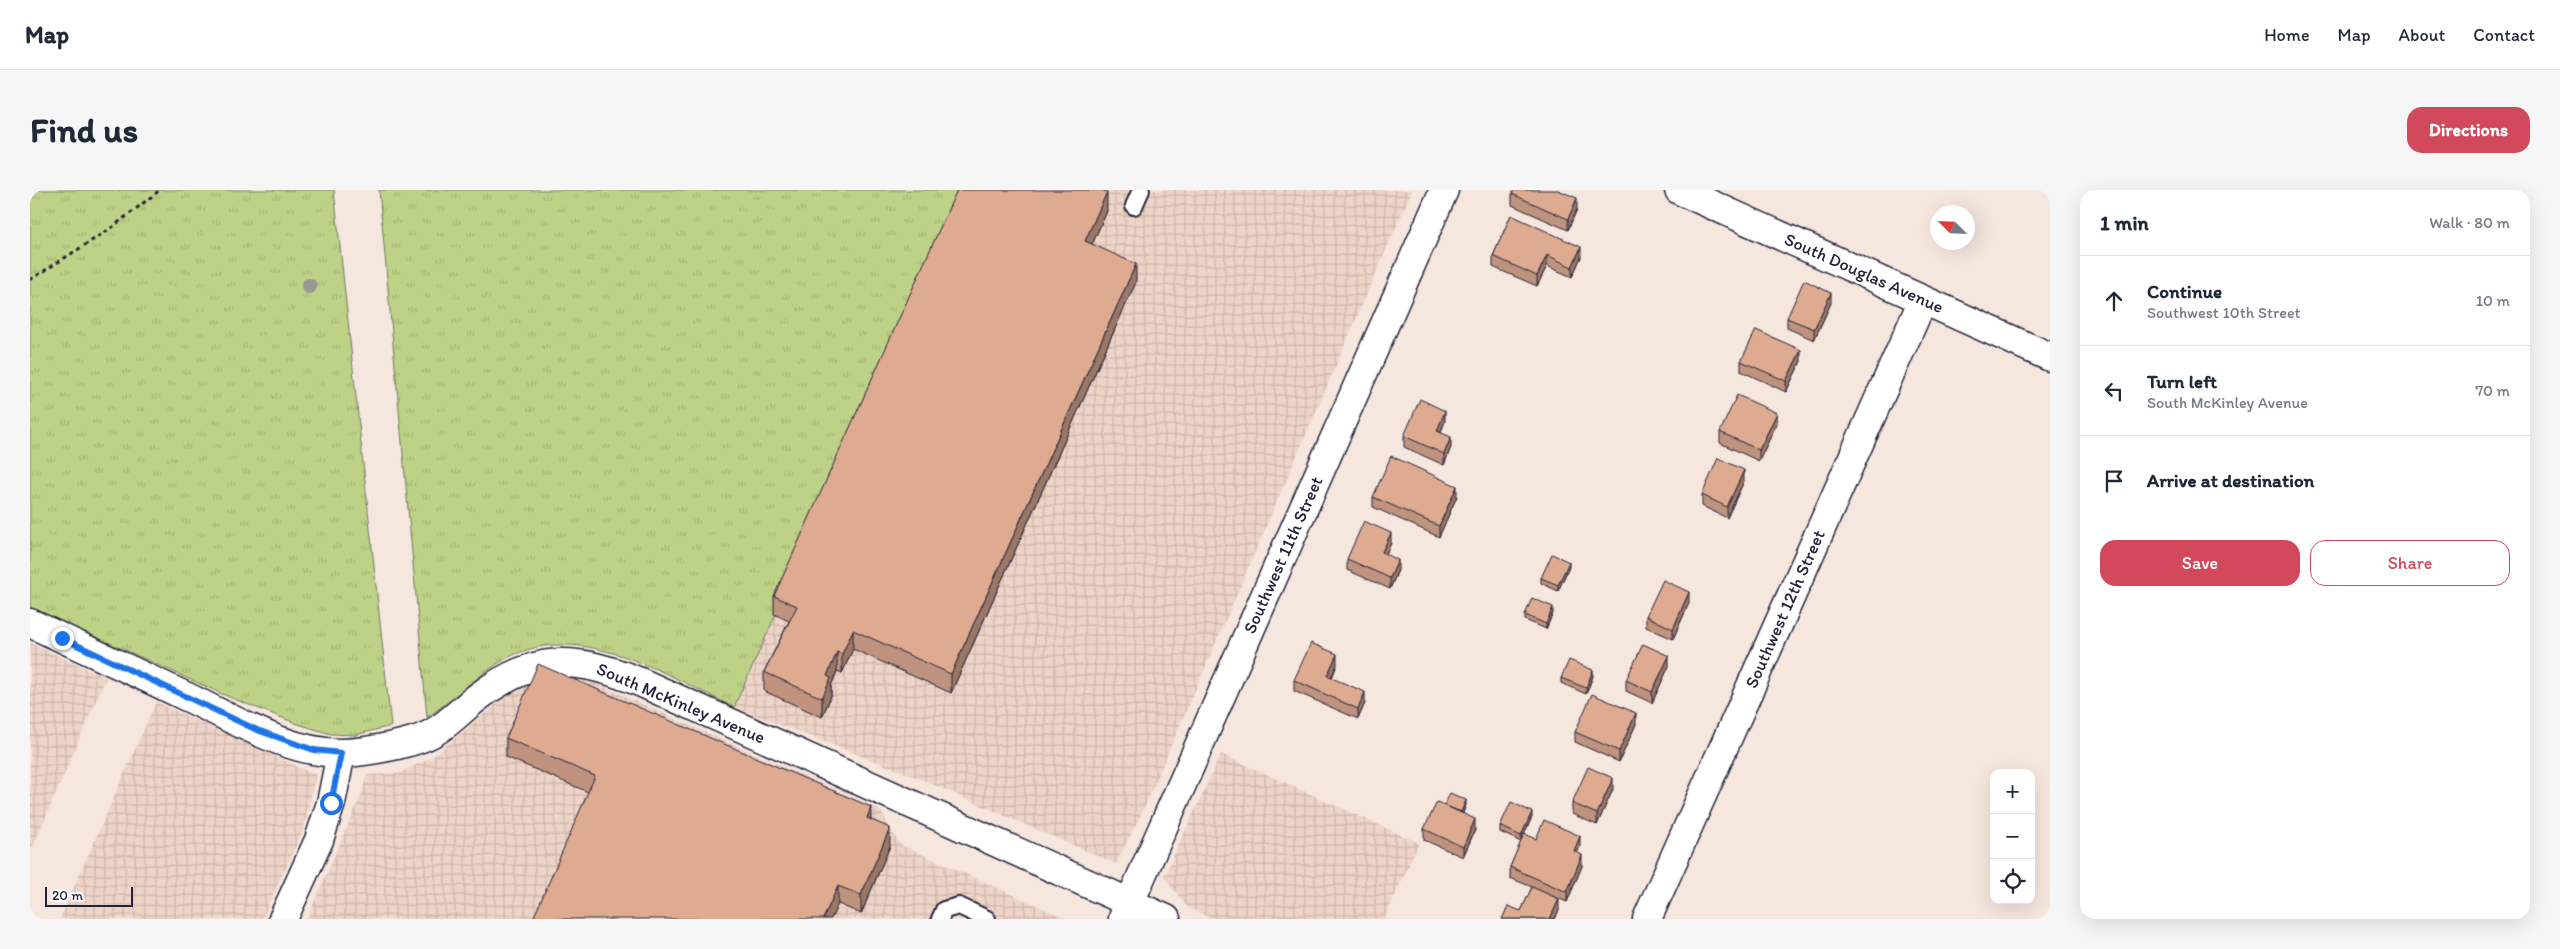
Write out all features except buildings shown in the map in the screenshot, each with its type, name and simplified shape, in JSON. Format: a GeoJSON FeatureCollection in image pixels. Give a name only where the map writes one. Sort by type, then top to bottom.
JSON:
{"type":"FeatureCollection","features":[{"type":"Feature","properties":{"kind":"street","name":"Southwest 11th Street"},"geometry":{"type":"LineString","coordinates":[[1126,911],[1444,190]]}},
{"type":"Feature","properties":{"kind":"street","name":"South Douglas Avenue"},"geometry":{"type":"LineString","coordinates":[[1679,190],[2050,357]]}},
{"type":"Feature","properties":{"kind":"street","name":"Southwest 12th Street"},"geometry":{"type":"LineString","coordinates":[[1647,919],[1923,300]]}},
{"type":"Feature","properties":{"kind":"street","name":"South McKinley Avenue"},"geometry":{"type":"LineString","coordinates":[[30,623],[257,730],[314,750],[341,753],[386,748],[432,734],[498,682],[525,668],[552,663],[595,665],[643,684],[1126,911],[1166,919]]}},
{"type":"Feature","properties":{"kind":"street"},"geometry":{"type":"LineString","coordinates":[[283,919],[319,840],[331,803],[341,753]]}},
{"type":"Feature","properties":{"kind":"lane"},"geometry":{"type":"LineString","coordinates":[[1134,206],[1141,190]]}},
{"type":"Feature","properties":{"kind":"lane"},"geometry":{"type":"LineString","coordinates":[[942,914],[959,906],[988,919]]}},
{"type":"Feature","properties":{"kind":"path"},"geometry":{"type":"LineString","coordinates":[[30,280],[110,229],[160,190]]}},
{"type":"Feature","properties":{"kind":"shaded area"},"geometry":{"type":"Polygon","coordinates":[[[968,190],[1412,190],[1145,806],[1116,864],[916,777],[734,707],[968,190]]]}},
{"type":"Feature","properties":{"kind":"shaded area"},"geometry":{"type":"Polygon","coordinates":[[[30,643],[106,678],[30,853],[30,643]]]}},
{"type":"Feature","properties":{"kind":"shaded area"},"geometry":{"type":"Polygon","coordinates":[[[563,676],[588,680],[880,810],[899,844],[1067,919],[307,919],[361,795],[367,775],[399,773],[431,758],[507,695],[542,679],[563,676]]]}},
{"type":"Feature","properties":{"kind":"shaded area"},"geometry":{"type":"Polygon","coordinates":[[[156,702],[316,775],[303,831],[262,919],[60,919],[156,702]]]}},
{"type":"Feature","properties":{"kind":"shaded area"},"geometry":{"type":"Polygon","coordinates":[[[1221,754],[1419,843],[1384,919],[1214,919],[1188,908],[1164,877],[1221,754]]]}},
{"type":"Feature","properties":{"kind":"green space"},"geometry":{"type":"Polygon","coordinates":[[[30,190],[334,190],[391,726],[355,735],[331,734],[298,724],[229,697],[30,607],[30,190]]]}},
{"type":"Feature","properties":{"kind":"green space"},"geometry":{"type":"Polygon","coordinates":[[[379,190],[968,190],[734,707],[624,656],[594,648],[564,645],[535,648],[507,658],[486,671],[427,717],[379,190]]]}},
{"type":"Feature","properties":{"kind":"route"},"geometry":{"type":"LineString","coordinates":[[62,638],[257,730],[314,750],[341,753],[331,803]]}}]}
